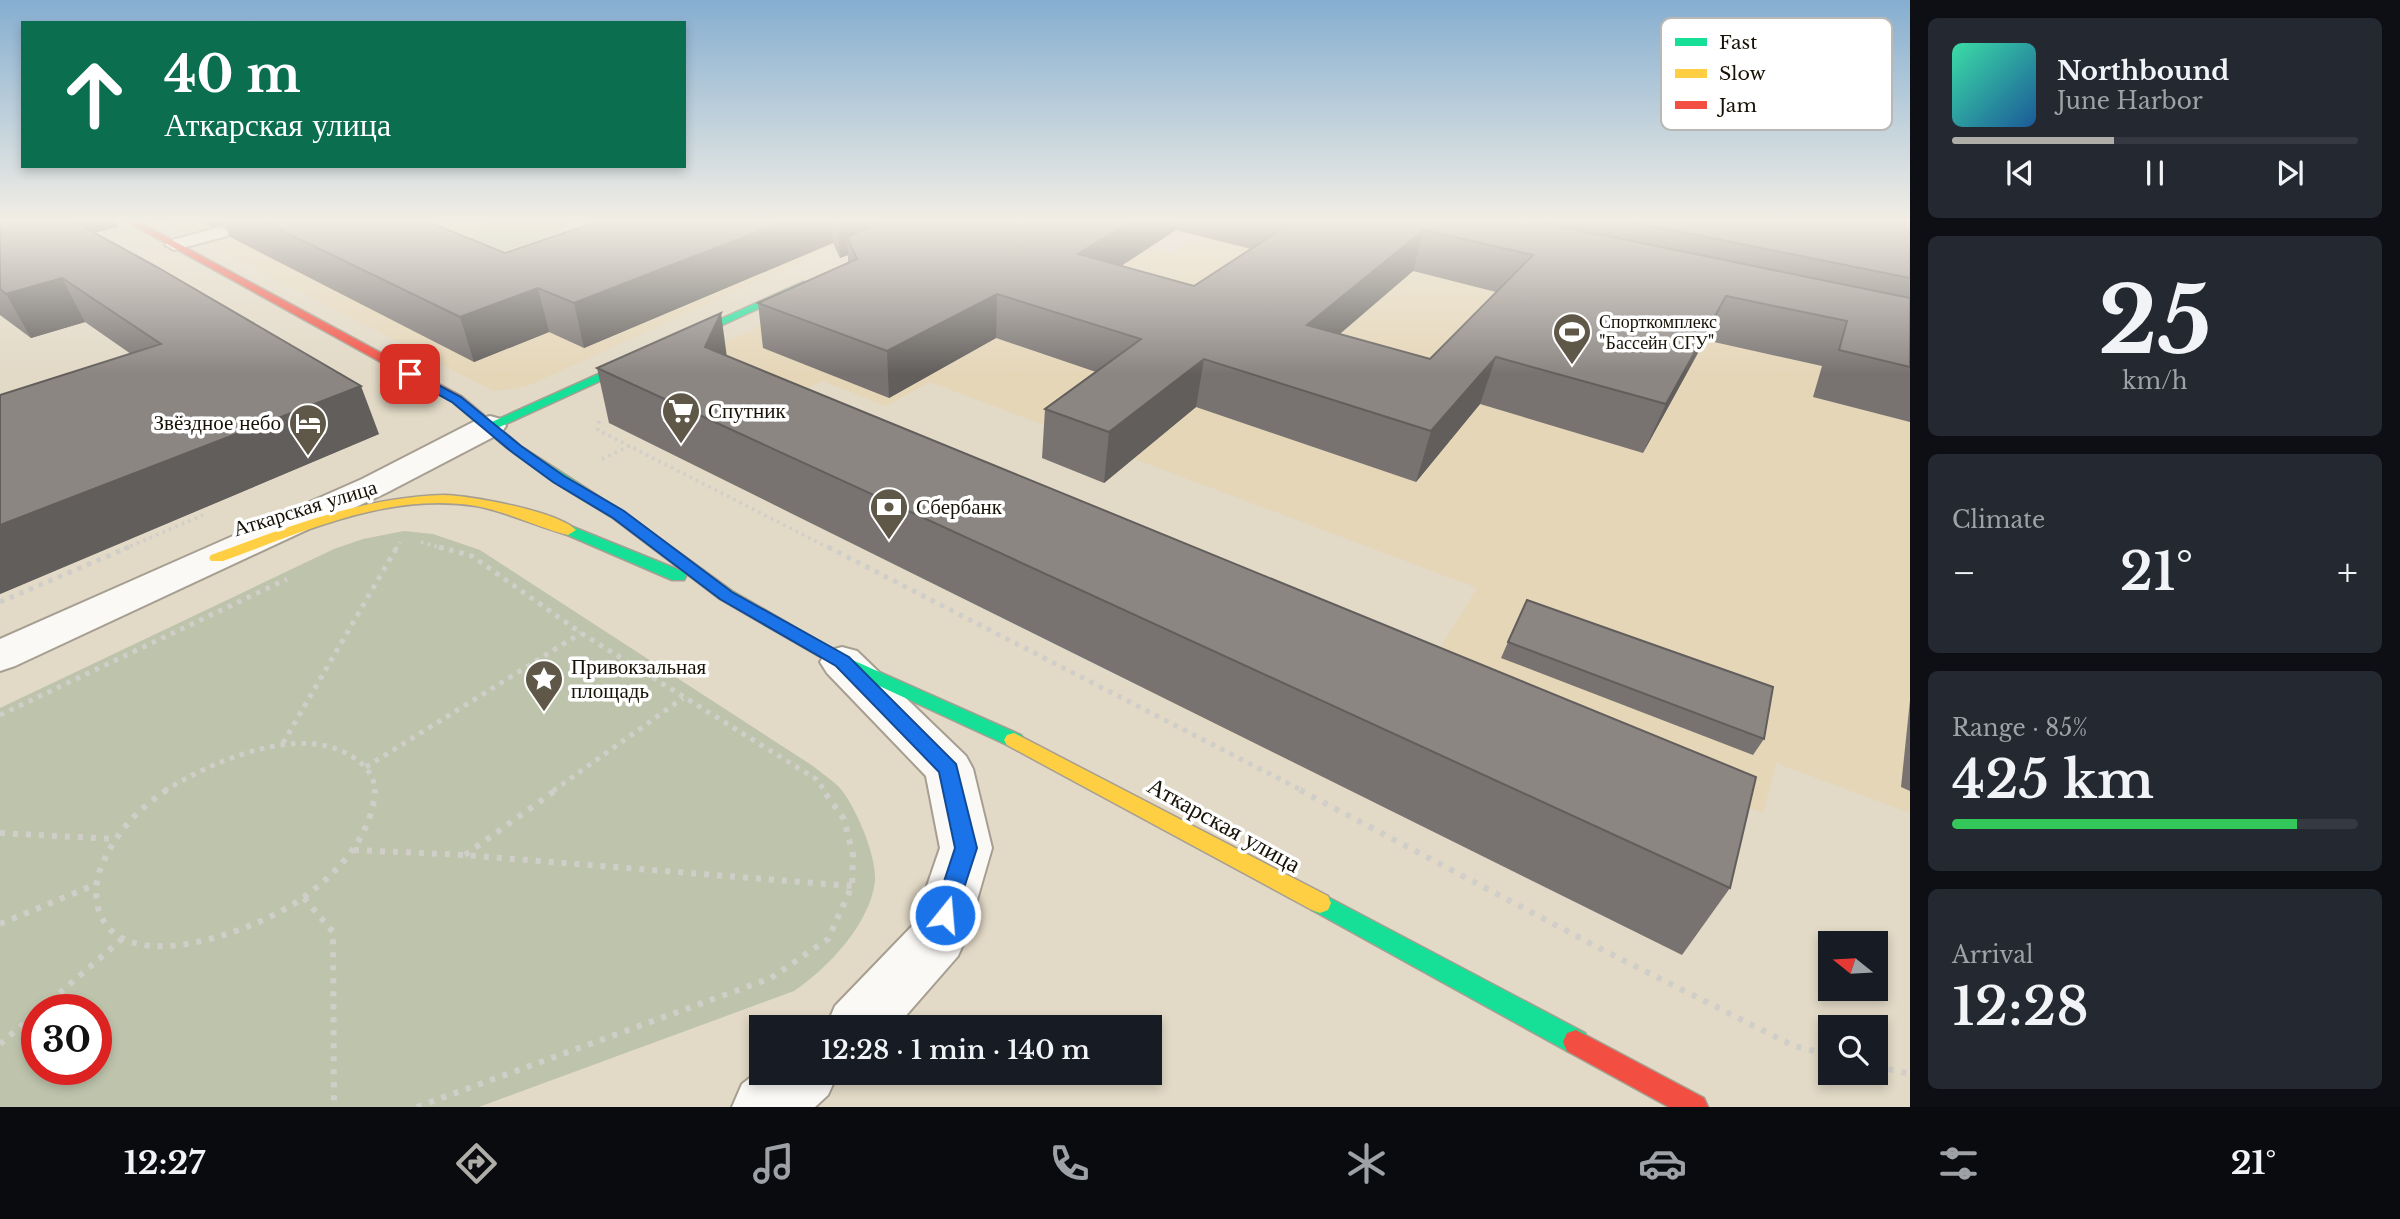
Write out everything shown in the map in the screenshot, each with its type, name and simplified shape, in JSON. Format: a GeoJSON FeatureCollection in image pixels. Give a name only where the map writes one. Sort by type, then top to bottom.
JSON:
{"type":"FeatureCollection","features":[{"type":"Feature","properties":{"kind":"street","name":"Аткарская улица"},"geometry":{"type":"LineString","coordinates":[[221,271],[457,400],[559,479],[618,515],[726,595],[842,662],[1009,737],[1133,801],[1695,1107]]}},
{"type":"Feature","properties":{"kind":"street"},"geometry":{"type":"LineString","coordinates":[[0,656],[374,486],[556,395],[826,276]]}},
{"type":"Feature","properties":{"kind":"street","name":"Аткарская улица"},"geometry":{"type":"LineString","coordinates":[[217,558],[348,514],[393,503],[444,499],[495,507],[527,516],[726,595]]}},
{"type":"Feature","properties":{"kind":"street"},"geometry":{"type":"LineString","coordinates":[[842,662],[949,769],[966,848],[938,938],[868,1015]]}},
{"type":"Feature","properties":{"kind":"street"},"geometry":{"type":"LineString","coordinates":[[765,1107],[792,1085]]}},
{"type":"Feature","properties":{"kind":"path"},"geometry":{"type":"LineString","coordinates":[[556,395],[600,417],[598,429],[1179,726],[1601,948],[1794,1046],[1818,1052]]}},
{"type":"Feature","properties":{"kind":"path"},"geometry":{"type":"LineString","coordinates":[[0,602],[205,514]]}},
{"type":"Feature","properties":{"kind":"path"},"geometry":{"type":"LineString","coordinates":[[283,744],[401,541]]}},
{"type":"Feature","properties":{"kind":"path"},"geometry":{"type":"LineString","coordinates":[[387,543],[422,542],[472,556],[581,633],[816,779],[844,820],[853,855],[852,886],[828,939],[771,978],[417,1107]]}},
{"type":"Feature","properties":{"kind":"path"},"geometry":{"type":"LineString","coordinates":[[0,715],[297,574]]}},
{"type":"Feature","properties":{"kind":"path"},"geometry":{"type":"LineString","coordinates":[[366,767],[581,633]]}},
{"type":"Feature","properties":{"kind":"path"},"geometry":{"type":"LineString","coordinates":[[464,855],[683,698]]}},
{"type":"Feature","properties":{"kind":"path"},"geometry":{"type":"LineString","coordinates":[[283,744],[318,744],[346,751],[366,767],[373,784],[375,803],[368,826],[354,850],[304,898],[242,931],[208,941],[148,945],[123,938],[105,924],[94,907],[94,885],[100,862],[114,839],[146,804],[191,774],[238,754],[283,744]]}},
{"type":"Feature","properties":{"kind":"path"},"geometry":{"type":"LineString","coordinates":[[0,833],[114,839]]}},
{"type":"Feature","properties":{"kind":"path"},"geometry":{"type":"LineString","coordinates":[[354,850],[464,855],[852,886]]}},
{"type":"Feature","properties":{"kind":"path"},"geometry":{"type":"LineString","coordinates":[[0,925],[94,885]]}},
{"type":"Feature","properties":{"kind":"path"},"geometry":{"type":"LineString","coordinates":[[304,898],[333,932],[334,1107]]}},
{"type":"Feature","properties":{"kind":"path"},"geometry":{"type":"LineString","coordinates":[[58,994],[123,938]]}},
{"type":"Feature","properties":{"kind":"path"},"geometry":{"type":"LineString","coordinates":[[0,1044],[21,1026]]}},
{"type":"Feature","properties":{"kind":"path"},"geometry":{"type":"LineString","coordinates":[[1888,1069],[1910,1074]]}},
{"type":"Feature","properties":{"kind":"shaded area"},"geometry":{"type":"Polygon","coordinates":[[[259,271],[782,271],[525,387],[494,391],[259,271]]]}},
{"type":"Feature","properties":{"kind":"shaded area"},"geometry":{"type":"Polygon","coordinates":[[[880,271],[1498,271],[1910,349],[1910,813],[1776,763],[1763,813],[1425,673],[1477,588],[930,382],[886,406],[822,381],[783,400],[688,359],[880,271]]]}},
{"type":"Feature","properties":{"kind":"green space"},"geometry":{"type":"Polygon","coordinates":[[[404,531],[433,534],[480,550],[813,766],[845,794],[869,845],[875,881],[865,913],[856,929],[820,970],[794,991],[479,1107],[0,1107],[0,708],[334,549],[363,539],[404,531]]]}},
{"type":"Feature","properties":{"kind":"building"},"geometry":{"type":"Polygon","coordinates":[[[0,271],[163,271],[361,386],[0,525],[0,395],[161,344],[62,278],[6,294],[0,289],[0,271]]]}},
{"type":"Feature","properties":{"kind":"building"},"geometry":{"type":"Polygon","coordinates":[[[364,271],[657,271],[574,303],[538,288],[460,317],[364,271]]]}},
{"type":"Feature","properties":{"kind":"building"},"geometry":{"type":"Polygon","coordinates":[[[831,271],[1138,271],[1194,286],[1218,271],[1374,271],[1307,325],[1430,359],[1517,271],[1776,271],[1910,298],[1910,367],[1839,350],[1847,321],[1726,296],[1666,404],[1496,357],[1431,431],[1204,359],[1109,432],[1045,409],[1141,339],[997,294],[887,351],[758,303],[831,271]]]}},
{"type":"Feature","properties":{"kind":"building"},"geometry":{"type":"Polygon","coordinates":[[[1874,271],[1910,271],[1910,278],[1874,271]]]}},
{"type":"Feature","properties":{"kind":"building"},"geometry":{"type":"Polygon","coordinates":[[[721,313],[705,347],[1756,777],[1730,888],[597,368],[721,313]]]}},
{"type":"Feature","properties":{"kind":"building"},"geometry":{"type":"Polygon","coordinates":[[[1527,600],[1773,687],[1764,739],[1508,642],[1527,600]]]}},
{"type":"Feature","properties":{"kind":"traffic: fast"},"geometry":{"type":"LineString","coordinates":[[490,426],[807,284]]}},
{"type":"Feature","properties":{"kind":"traffic: fast"},"geometry":{"type":"LineString","coordinates":[[511,444],[559,479],[618,515],[726,595],[842,662],[1014,740]]}},
{"type":"Feature","properties":{"kind":"traffic: fast"},"geometry":{"type":"LineString","coordinates":[[568,530],[678,576]]}},
{"type":"Feature","properties":{"kind":"traffic: fast"},"geometry":{"type":"LineString","coordinates":[[1320,903],[1576,1042]]}},
{"type":"Feature","properties":{"kind":"traffic: slow"},"geometry":{"type":"LineString","coordinates":[[217,558],[328,518],[415,500],[460,500],[492,505],[568,530]]}},
{"type":"Feature","properties":{"kind":"traffic: slow"},"geometry":{"type":"LineString","coordinates":[[1014,740],[1320,903]]}},
{"type":"Feature","properties":{"kind":"traffic: jam"},"geometry":{"type":"LineString","coordinates":[[221,271],[457,399],[511,444]]}},
{"type":"Feature","properties":{"kind":"traffic: jam"},"geometry":{"type":"LineString","coordinates":[[1576,1042],[1695,1107]]}},
{"type":"Feature","properties":{"kind":"place","name":"Спорткомплекс \"Бассейн СГУ\""},"geometry":{"type":"Point","coordinates":[1572,366]}},
{"type":"Feature","properties":{"kind":"place","name":"Спутник"},"geometry":{"type":"Point","coordinates":[681,445]}},
{"type":"Feature","properties":{"kind":"place","name":"Звёздное небо"},"geometry":{"type":"Point","coordinates":[308,457]}},
{"type":"Feature","properties":{"kind":"place","name":"Сбербанк"},"geometry":{"type":"Point","coordinates":[889,541]}},
{"type":"Feature","properties":{"kind":"place","name":"Привокзальная площадь"},"geometry":{"type":"Point","coordinates":[544,713]}},
{"type":"Feature","properties":{"kind":"route"},"geometry":{"type":"LineString","coordinates":[[410,374],[457,400],[517,449],[559,479],[618,515],[726,595],[842,662],[949,769],[966,848],[945,915]]}}]}
